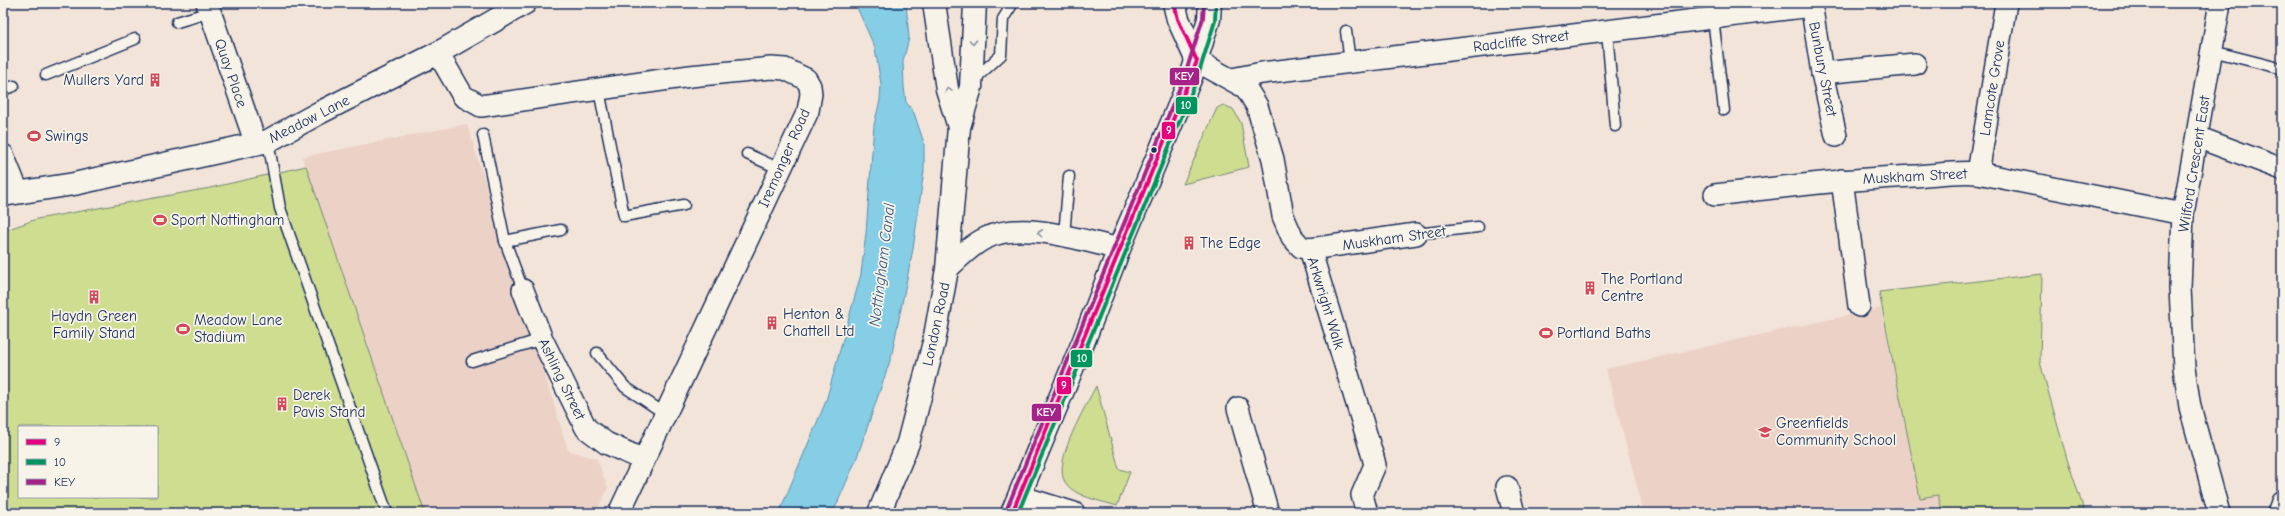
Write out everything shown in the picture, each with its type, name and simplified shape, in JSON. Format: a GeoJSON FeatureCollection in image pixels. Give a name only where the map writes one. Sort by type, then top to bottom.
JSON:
{"type":"FeatureCollection","features":[{"type":"Feature","properties":{"kind":"main road","name":"Meadow Lane"},"geometry":{"type":"LineString","coordinates":[[11,193],[74,184],[262,143],[438,53],[525,3]]}},
{"type":"Feature","properties":{"kind":"main road","name":"London Road"},"geometry":{"type":"LineString","coordinates":[[934,3],[947,89],[959,128]]}},
{"type":"Feature","properties":{"kind":"main road","name":"London Road"},"geometry":{"type":"LineString","coordinates":[[879,513],[908,443],[934,342],[947,269],[959,128],[971,87],[975,3]]}},
{"type":"Feature","properties":{"kind":"main road"},"geometry":{"type":"LineString","coordinates":[[1174,3],[1178,19],[1197,61]]}},
{"type":"Feature","properties":{"kind":"main road"},"geometry":{"type":"LineString","coordinates":[[1016,504],[1197,61],[1209,19],[1210,3]]}},
{"type":"Feature","properties":{"kind":"street","name":"Lamcote Grove"},"geometry":{"type":"LineString","coordinates":[[1978,173],[2006,3]]}},
{"type":"Feature","properties":{"kind":"street","name":"Wilford Crescent East"},"geometry":{"type":"LineString","coordinates":[[2219,513],[2190,407],[2184,368],[2180,308],[2183,214],[2220,3]]}},
{"type":"Feature","properties":{"kind":"street","name":"Radcliffe Street"},"geometry":{"type":"LineString","coordinates":[[1232,79],[1262,72],[1713,18],[1811,4]]}},
{"type":"Feature","properties":{"kind":"street","name":"Bunbury Street"},"geometry":{"type":"LineString","coordinates":[[1811,4],[1822,73],[1836,136]]}},
{"type":"Feature","properties":{"kind":"street","name":"Quay Place"},"geometry":{"type":"LineString","coordinates":[[209,8],[262,143]]}},
{"type":"Feature","properties":{"kind":"street","name":"Iremonger Road"},"geometry":{"type":"LineString","coordinates":[[438,53],[463,96],[481,106],[690,76],[771,68],[785,69],[799,74],[810,86],[811,94],[808,111],[664,413],[619,513]]}},
{"type":"Feature","properties":{"kind":"street","name":"Arkwright Walk"},"geometry":{"type":"LineString","coordinates":[[1197,61],[1246,88],[1257,106],[1273,160],[1283,216],[1292,237],[1301,247],[1310,249],[1373,457],[1375,465],[1362,494],[1366,513]]}},
{"type":"Feature","properties":{"kind":"street"},"geometry":{"type":"LineString","coordinates":[[1822,73],[1915,64]]}},
{"type":"Feature","properties":{"kind":"street"},"geometry":{"type":"LineString","coordinates":[[2197,137],[2282,169]]}},
{"type":"Feature","properties":{"kind":"street"},"geometry":{"type":"LineString","coordinates":[[3,155],[11,193]]}},
{"type":"Feature","properties":{"kind":"street","name":"Muskham Street"},"geometry":{"type":"LineString","coordinates":[[1715,195],[1842,180],[1940,175],[1957,171],[1978,173],[2183,214]]}},
{"type":"Feature","properties":{"kind":"street"},"geometry":{"type":"LineString","coordinates":[[1842,180],[1859,306]]}},
{"type":"Feature","properties":{"kind":"street"},"geometry":{"type":"LineString","coordinates":[[947,269],[986,237],[1004,232],[1026,231],[1064,236],[1119,249]]}},
{"type":"Feature","properties":{"kind":"street","name":"Muskham Street"},"geometry":{"type":"LineString","coordinates":[[1310,249],[1416,234]]}},
{"type":"Feature","properties":{"kind":"street","name":"Ashling Street"},"geometry":{"type":"LineString","coordinates":[[523,290],[542,339],[586,428],[606,443],[644,460]]}},
{"type":"Feature","properties":{"kind":"street"},"geometry":{"type":"LineString","coordinates":[[1238,408],[1268,513]]}},
{"type":"Feature","properties":{"kind":"street"},"geometry":{"type":"LineString","coordinates":[[1507,487],[1514,513]]}},
{"type":"Feature","properties":{"kind":"street"},"geometry":{"type":"LineString","coordinates":[[2278,513],[2282,502]]}},
{"type":"Feature","properties":{"kind":"street"},"geometry":{"type":"LineString","coordinates":[[1016,504],[1074,513]]}},
{"type":"Feature","properties":{"kind":"lane"},"geometry":{"type":"LineString","coordinates":[[971,87],[979,75],[1002,55],[1003,19],[1013,3]]}},
{"type":"Feature","properties":{"kind":"lane"},"geometry":{"type":"LineString","coordinates":[[177,22],[209,8]]}},
{"type":"Feature","properties":{"kind":"lane"},"geometry":{"type":"LineString","coordinates":[[1713,18],[1724,110]]}},
{"type":"Feature","properties":{"kind":"lane"},"geometry":{"type":"LineString","coordinates":[[1346,31],[1350,62]]}},
{"type":"Feature","properties":{"kind":"lane"},"geometry":{"type":"LineString","coordinates":[[1607,31],[1616,126]]}},
{"type":"Feature","properties":{"kind":"lane"},"geometry":{"type":"LineString","coordinates":[[46,75],[136,39]]}},
{"type":"Feature","properties":{"kind":"lane"},"geometry":{"type":"LineString","coordinates":[[2212,52],[2279,68]]}},
{"type":"Feature","properties":{"kind":"lane"},"geometry":{"type":"LineString","coordinates":[[3,90],[14,86]]}},
{"type":"Feature","properties":{"kind":"lane"},"geometry":{"type":"LineString","coordinates":[[599,90],[624,216],[684,205]]}},
{"type":"Feature","properties":{"kind":"lane"},"geometry":{"type":"LineString","coordinates":[[483,135],[505,241],[523,290]]}},
{"type":"Feature","properties":{"kind":"lane"},"geometry":{"type":"LineString","coordinates":[[262,143],[280,208],[387,513]]}},
{"type":"Feature","properties":{"kind":"lane"},"geometry":{"type":"LineString","coordinates":[[747,154],[780,169]]}},
{"type":"Feature","properties":{"kind":"lane"},"geometry":{"type":"LineString","coordinates":[[1064,236],[1069,176]]}},
{"type":"Feature","properties":{"kind":"lane","name":"Muskham Street"},"geometry":{"type":"LineString","coordinates":[[1416,234],[1478,228]]}},
{"type":"Feature","properties":{"kind":"lane"},"geometry":{"type":"LineString","coordinates":[[505,241],[561,230]]}},
{"type":"Feature","properties":{"kind":"lane"},"geometry":{"type":"LineString","coordinates":[[472,361],[542,339]]}},
{"type":"Feature","properties":{"kind":"lane"},"geometry":{"type":"LineString","coordinates":[[597,353],[625,387],[664,413]]}},
{"type":"Feature","properties":{"kind":"shaded area"},"geometry":{"type":"Polygon","coordinates":[[[467,124],[568,450],[597,459],[608,488],[596,513],[420,513],[302,157],[467,124]]]}},
{"type":"Feature","properties":{"kind":"shaded area","name":"Greenfields Community School"},"geometry":{"type":"Polygon","coordinates":[[[1881,308],[1920,497],[1939,495],[1943,513],[1644,513],[1606,369],[1881,308]]]}},
{"type":"Feature","properties":{"kind":"green space"},"geometry":{"type":"Polygon","coordinates":[[[1223,105],[1233,109],[1241,123],[1249,167],[1183,184],[1217,108],[1223,105]]]}},
{"type":"Feature","properties":{"kind":"green space","name":"Meadow Lane Stadium"},"geometry":{"type":"Polygon","coordinates":[[[306,166],[425,513],[3,513],[3,231],[37,219],[210,188],[306,166]]]}},
{"type":"Feature","properties":{"kind":"green space"},"geometry":{"type":"Polygon","coordinates":[[[2042,274],[2040,362],[2067,459],[2085,513],[1943,513],[1938,495],[1920,498],[1879,292],[2042,274]]]}},
{"type":"Feature","properties":{"kind":"green space"},"geometry":{"type":"Polygon","coordinates":[[[1096,386],[1119,469],[1130,472],[1117,506],[1081,495],[1069,487],[1065,482],[1062,473],[1066,448],[1078,420],[1096,386]]]}},
{"type":"Feature","properties":{"kind":"water","name":"Nottingham Canal"},"geometry":{"type":"Polygon","coordinates":[[[855,3],[906,3],[909,38],[903,61],[904,87],[906,102],[914,113],[924,143],[924,170],[913,249],[891,358],[856,460],[833,513],[779,513],[826,401],[861,274],[866,233],[874,125],[880,100],[881,84],[875,48],[855,3]]]}},
{"type":"Feature","properties":{"kind":"transit line","name":"9"},"geometry":{"type":"LineString","coordinates":[[1012,513],[1197,61],[1178,19],[1174,3]]}},
{"type":"Feature","properties":{"kind":"transit line","name":"KEY"},"geometry":{"type":"LineString","coordinates":[[1006,511],[1185,75],[1203,18],[1204,3]]}},
{"type":"Feature","properties":{"kind":"transit line","name":"10"},"geometry":{"type":"LineString","coordinates":[[1018,513],[1197,79],[1215,21],[1216,3]]}},
{"type":"Feature","properties":{"kind":"place","name":"Mullers Yard"},"geometry":{"type":"Point","coordinates":[155,80]}},
{"type":"Feature","properties":{"kind":"place","name":"Swings"},"geometry":{"type":"Point","coordinates":[34,136]}},
{"type":"Feature","properties":{"kind":"place","name":"Sport Nottingham"},"geometry":{"type":"Point","coordinates":[160,220]}},
{"type":"Feature","properties":{"kind":"place","name":"The Edge"},"geometry":{"type":"Point","coordinates":[1189,243]}},
{"type":"Feature","properties":{"kind":"place","name":"The Portland Centre"},"geometry":{"type":"Point","coordinates":[1590,288]}},
{"type":"Feature","properties":{"kind":"place","name":"Haydn Green Family Stand"},"geometry":{"type":"Point","coordinates":[94,297]}},
{"type":"Feature","properties":{"kind":"place","name":"Henton & Chattell Ltd"},"geometry":{"type":"Point","coordinates":[772,323]}},
{"type":"Feature","properties":{"kind":"place","name":"Meadow Lane Stadium"},"geometry":{"type":"Point","coordinates":[183,329]}},
{"type":"Feature","properties":{"kind":"place","name":"Portland Baths"},"geometry":{"type":"Point","coordinates":[1546,333]}},
{"type":"Feature","properties":{"kind":"place","name":"Derek Pavis Stand"},"geometry":{"type":"Point","coordinates":[282,404]}},
{"type":"Feature","properties":{"kind":"place","name":"Greenfields Community School"},"geometry":{"type":"Point","coordinates":[1765,432]}}]}
